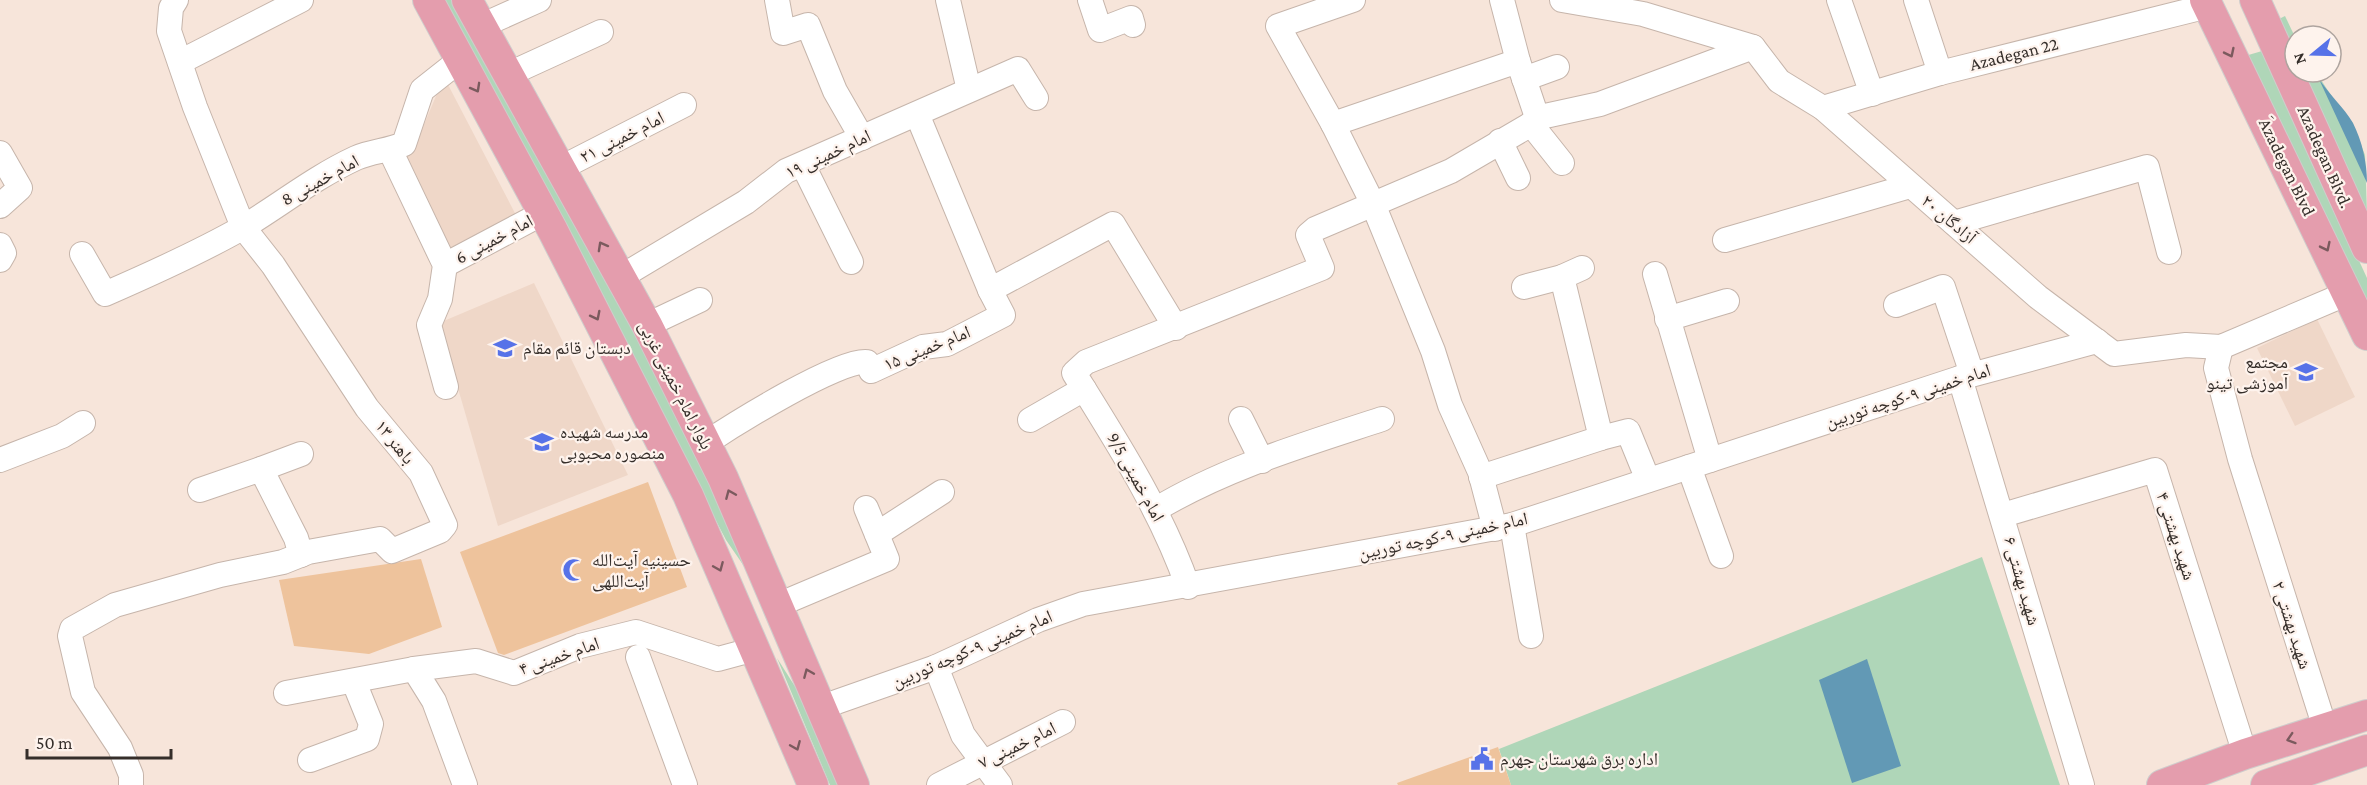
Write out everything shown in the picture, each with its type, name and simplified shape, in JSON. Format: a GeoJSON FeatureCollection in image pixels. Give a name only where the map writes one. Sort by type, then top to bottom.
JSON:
{"type":"FeatureCollection","features":[{"type":"Feature","properties":{"kind":"main road"},"geometry":{"type":"LineString","coordinates":[[428,0],[543,213],[688,495],[813,785]]}},
{"type":"Feature","properties":{"kind":"main road","name":"بلوار امام خمینی غربی"},"geometry":{"type":"LineString","coordinates":[[467,0],[647,325],[705,442],[790,632],[854,785]]}},
{"type":"Feature","properties":{"kind":"main road","name":"Azadegan Blvd."},"geometry":{"type":"LineString","coordinates":[[2255,0],[2367,248]]}},
{"type":"Feature","properties":{"kind":"main road","name":"َAzadegan Blvd"},"geometry":{"type":"LineString","coordinates":[[2211,2],[2367,335]]}},
{"type":"Feature","properties":{"kind":"main road"},"geometry":{"type":"LineString","coordinates":[[755,649],[790,632]]}},
{"type":"Feature","properties":{"kind":"main road"},"geometry":{"type":"LineString","coordinates":[[2162,785],[2246,754],[2367,715]]}},
{"type":"Feature","properties":{"kind":"main road"},"geometry":{"type":"LineString","coordinates":[[2266,785],[2367,750]]}},
{"type":"Feature","properties":{"kind":"street","name":"باهنر ۱۳"},"geometry":{"type":"LineString","coordinates":[[131,785],[132,775],[120,748],[83,692],[70,636],[72,629],[115,605],[220,574],[267,566],[301,555],[380,539],[392,551],[440,531],[446,525],[420,473],[367,408],[273,265],[243,227],[195,107],[169,32],[171,8],[176,0]]}},
{"type":"Feature","properties":{"kind":"street"},"geometry":{"type":"LineString","coordinates":[[180,62],[301,0]]}},
{"type":"Feature","properties":{"kind":"street"},"geometry":{"type":"LineString","coordinates":[[481,26],[538,0]]}},
{"type":"Feature","properties":{"kind":"street"},"geometry":{"type":"LineString","coordinates":[[777,0],[783,33],[808,26],[835,91],[862,138]]}},
{"type":"Feature","properties":{"kind":"street"},"geometry":{"type":"LineString","coordinates":[[948,0],[969,90]]}},
{"type":"Feature","properties":{"kind":"street"},"geometry":{"type":"LineString","coordinates":[[1090,0],[1100,30],[1131,18],[1133,25]]}},
{"type":"Feature","properties":{"kind":"street"},"geometry":{"type":"LineString","coordinates":[[1353,0],[1278,26],[1333,124],[1373,204],[1481,477],[1504,527],[1531,636]]}},
{"type":"Feature","properties":{"kind":"street"},"geometry":{"type":"LineString","coordinates":[[1502,0],[1534,122],[1562,163]]}},
{"type":"Feature","properties":{"kind":"street"},"geometry":{"type":"LineString","coordinates":[[1562,0],[1642,7],[1753,47]]}},
{"type":"Feature","properties":{"kind":"street"},"geometry":{"type":"LineString","coordinates":[[1839,0],[1872,93]]}},
{"type":"Feature","properties":{"kind":"street"},"geometry":{"type":"LineString","coordinates":[[1916,0],[1940,73]]}},
{"type":"Feature","properties":{"kind":"street","name":"Azadegan 22"},"geometry":{"type":"LineString","coordinates":[[1823,108],[1940,73],[2211,2]]}},
{"type":"Feature","properties":{"kind":"street"},"geometry":{"type":"LineString","coordinates":[[507,75],[601,32]]}},
{"type":"Feature","properties":{"kind":"street"},"geometry":{"type":"LineString","coordinates":[[1030,420],[1079,381],[1086,362],[1322,268],[1308,235],[1315,229],[1451,171],[1545,116],[1600,104],[1753,47]]}},
{"type":"Feature","properties":{"kind":"street","name":"آزادگان ۲۰"},"geometry":{"type":"LineString","coordinates":[[1753,47],[1779,81],[1823,108],[2038,297],[2114,354],[2186,345],[2221,348],[2348,293]]}},
{"type":"Feature","properties":{"kind":"street"},"geometry":{"type":"LineString","coordinates":[[446,387],[429,325],[440,299],[445,265],[390,150],[404,144],[422,90],[460,60]]}},
{"type":"Feature","properties":{"kind":"street"},"geometry":{"type":"LineString","coordinates":[[1333,124],[1521,70],[1557,67]]}},
{"type":"Feature","properties":{"kind":"street","name":"امام خمینی ۱۹"},"geometry":{"type":"LineString","coordinates":[[620,278],[746,202],[786,171],[969,90],[1018,69],[1036,98]]}},
{"type":"Feature","properties":{"kind":"street","name":"امام خمینی ۲۱"},"geometry":{"type":"LineString","coordinates":[[559,169],[684,105]]}},
{"type":"Feature","properties":{"kind":"street"},"geometry":{"type":"LineString","coordinates":[[917,114],[990,291],[1113,224],[1176,328]]}},
{"type":"Feature","properties":{"kind":"street"},"geometry":{"type":"LineString","coordinates":[[1500,141],[1518,178]]}},
{"type":"Feature","properties":{"kind":"street","name":"امام خمینی 8"},"geometry":{"type":"LineString","coordinates":[[82,254],[105,294],[174,263],[243,227],[346,163],[377,150],[390,150]]}},
{"type":"Feature","properties":{"kind":"street"},"geometry":{"type":"LineString","coordinates":[[0,153],[20,188],[0,206]]}},
{"type":"Feature","properties":{"kind":"street"},"geometry":{"type":"LineString","coordinates":[[802,165],[850,262]]}},
{"type":"Feature","properties":{"kind":"street"},"geometry":{"type":"LineString","coordinates":[[1954,223],[2147,168],[2169,252]]}},
{"type":"Feature","properties":{"kind":"street"},"geometry":{"type":"LineString","coordinates":[[1725,240],[1910,186]]}},
{"type":"Feature","properties":{"kind":"street","name":"امام خمینی 6"},"geometry":{"type":"LineString","coordinates":[[445,265],[543,213]]}},
{"type":"Feature","properties":{"kind":"street"},"geometry":{"type":"LineString","coordinates":[[0,245],[4,253],[0,260]]}},
{"type":"Feature","properties":{"kind":"street"},"geometry":{"type":"LineString","coordinates":[[1524,287],[1572,272],[1601,438]]}},
{"type":"Feature","properties":{"kind":"street"},"geometry":{"type":"LineString","coordinates":[[1655,274],[1721,556]]}},
{"type":"Feature","properties":{"kind":"street","name":"شهید بهشتی ۶"},"geometry":{"type":"LineString","coordinates":[[1896,305],[1943,287],[2003,515],[2082,785]]}},
{"type":"Feature","properties":{"kind":"street","name":"امام خمینی ۱۵"},"geometry":{"type":"LineString","coordinates":[[705,442],[766,404],[844,367],[860,361],[867,362],[871,371],[923,347],[947,344],[1003,315],[990,291]]}},
{"type":"Feature","properties":{"kind":"street"},"geometry":{"type":"LineString","coordinates":[[647,325],[700,300]]}},
{"type":"Feature","properties":{"kind":"street"},"geometry":{"type":"LineString","coordinates":[[1667,319],[1727,301]]}},
{"type":"Feature","properties":{"kind":"street","name":"امام خمینی ۹-کوچه توربین"},"geometry":{"type":"LineString","coordinates":[[822,707],[936,667],[1038,620],[1083,604],[1188,587],[1504,527],[1966,376],[2097,341]]}},
{"type":"Feature","properties":{"kind":"street","name":"شهید بهشتی ۲"},"geometry":{"type":"LineString","coordinates":[[2221,348],[2216,368],[2259,521],[2325,728]]}},
{"type":"Feature","properties":{"kind":"street","name":"امام خمینی 9/5"},"geometry":{"type":"LineString","coordinates":[[1079,381],[1155,510],[1175,550],[1188,587]]}},
{"type":"Feature","properties":{"kind":"street"},"geometry":{"type":"LineString","coordinates":[[1241,419],[1262,461]]}},
{"type":"Feature","properties":{"kind":"street"},"geometry":{"type":"LineString","coordinates":[[1155,510],[1175,498],[1262,461],[1382,419]]}},
{"type":"Feature","properties":{"kind":"street"},"geometry":{"type":"LineString","coordinates":[[0,460],[62,436],[83,423]]}},
{"type":"Feature","properties":{"kind":"street"},"geometry":{"type":"LineString","coordinates":[[1481,477],[1628,430],[1648,480]]}},
{"type":"Feature","properties":{"kind":"street"},"geometry":{"type":"LineString","coordinates":[[200,490],[301,454]]}},
{"type":"Feature","properties":{"kind":"street"},"geometry":{"type":"LineString","coordinates":[[261,469],[296,538],[301,555]]}},
{"type":"Feature","properties":{"kind":"street","name":"شهید بهشتی ۴"},"geometry":{"type":"LineString","coordinates":[[2003,515],[2155,470],[2246,754]]}},
{"type":"Feature","properties":{"kind":"street"},"geometry":{"type":"LineString","coordinates":[[877,534],[942,492]]}},
{"type":"Feature","properties":{"kind":"street"},"geometry":{"type":"LineString","coordinates":[[778,605],[887,559],[866,508]]}},
{"type":"Feature","properties":{"kind":"street"},"geometry":{"type":"LineString","coordinates":[[1083,604],[1074,601],[1382,550]]}},
{"type":"Feature","properties":{"kind":"street","name":"امام خمینی ۴"},"geometry":{"type":"LineString","coordinates":[[286,693],[414,669],[476,661],[514,673],[580,646],[636,632],[718,659],[755,649]]}},
{"type":"Feature","properties":{"kind":"street"},"geometry":{"type":"LineString","coordinates":[[638,657],[685,785]]}},
{"type":"Feature","properties":{"kind":"street"},"geometry":{"type":"LineString","coordinates":[[936,667],[963,735],[984,760],[1000,785]]}},
{"type":"Feature","properties":{"kind":"street"},"geometry":{"type":"LineString","coordinates":[[414,669],[434,701],[465,785]]}},
{"type":"Feature","properties":{"kind":"street"},"geometry":{"type":"LineString","coordinates":[[310,760],[367,739],[371,724],[354,682]]}},
{"type":"Feature","properties":{"kind":"street","name":"امام خمینی ۷"},"geometry":{"type":"LineString","coordinates":[[939,785],[984,760],[1063,722]]}},
{"type":"Feature","properties":{"kind":"shaded area"},"geometry":{"type":"Polygon","coordinates":[[[444,77],[517,217],[446,255],[398,156],[415,146],[444,77]]]}},
{"type":"Feature","properties":{"kind":"shaded area"},"geometry":{"type":"Polygon","coordinates":[[[534,283],[628,475],[498,526],[439,323],[534,283]]]}},
{"type":"Feature","properties":{"kind":"shaded area","name":"مجتمع آموزشی تینو"},"geometry":{"type":"Polygon","coordinates":[[[2317,319],[2355,397],[2295,426],[2257,348],[2317,319]]]}},
{"type":"Feature","properties":{"kind":"green space"},"geometry":{"type":"Polygon","coordinates":[[[436,0],[453,0],[690,430],[757,585],[726,540],[567,234],[436,0]]]}},
{"type":"Feature","properties":{"kind":"green space"},"geometry":{"type":"Polygon","coordinates":[[[2285,16],[2289,24],[2283,24],[2283,33],[2277,20],[2285,16]]]}},
{"type":"Feature","properties":{"kind":"green space"},"geometry":{"type":"Polygon","coordinates":[[[2262,51],[2367,278],[2367,314],[2245,56],[2262,51]]]}},
{"type":"Feature","properties":{"kind":"green space"},"geometry":{"type":"Polygon","coordinates":[[[2307,84],[2324,84],[2352,122],[2365,155],[2367,214],[2307,84]]]}},
{"type":"Feature","properties":{"kind":"green space"},"geometry":{"type":"Polygon","coordinates":[[[1982,557],[2060,785],[1511,785],[1499,749],[1982,557]]]}},
{"type":"Feature","properties":{"kind":"green space"},"geometry":{"type":"Polygon","coordinates":[[[777,658],[813,715],[843,785],[830,785],[777,658]]]}},
{"type":"Feature","properties":{"kind":"water"},"geometry":{"type":"Polygon","coordinates":[[[2321,84],[2353,123],[2365,160],[2367,183],[2321,84]]]}},
{"type":"Feature","properties":{"kind":"water"},"geometry":{"type":"Polygon","coordinates":[[[1867,659],[1901,766],[1852,783],[1819,680],[1867,659]]]}},
{"type":"Feature","properties":{"kind":"building","name":"حسینیه آیت‌الله آیت‌اللهی"},"geometry":{"type":"Polygon","coordinates":[[[648,482],[687,587],[504,655],[498,653],[460,552],[648,482]]]}},
{"type":"Feature","properties":{"kind":"building"},"geometry":{"type":"Polygon","coordinates":[[[421,559],[442,627],[369,654],[294,646],[279,580],[421,559]]]}},
{"type":"Feature","properties":{"kind":"building","name":"اداره برق شهرستان جهرم"},"geometry":{"type":"Polygon","coordinates":[[[1498,747],[1511,785],[1398,785],[1397,783],[1498,747]]]}},
{"type":"Feature","properties":{"kind":"place","name":"دبستان قائم مقام"},"geometry":{"type":"Point","coordinates":[505,348]}},
{"type":"Feature","properties":{"kind":"place","name":"مجتمع آموزشی تینو"},"geometry":{"type":"Point","coordinates":[2306,372]}},
{"type":"Feature","properties":{"kind":"place","name":"مدرسه شهیده منصوره محبوبی"},"geometry":{"type":"Point","coordinates":[542,442]}},
{"type":"Feature","properties":{"kind":"place","name":"حسینیه آیت‌الله آیت‌اللهی"},"geometry":{"type":"Point","coordinates":[574,570]}},
{"type":"Feature","properties":{"kind":"place","name":"اداره برق شهرستان جهرم"},"geometry":{"type":"Point","coordinates":[1482,759]}}]}
